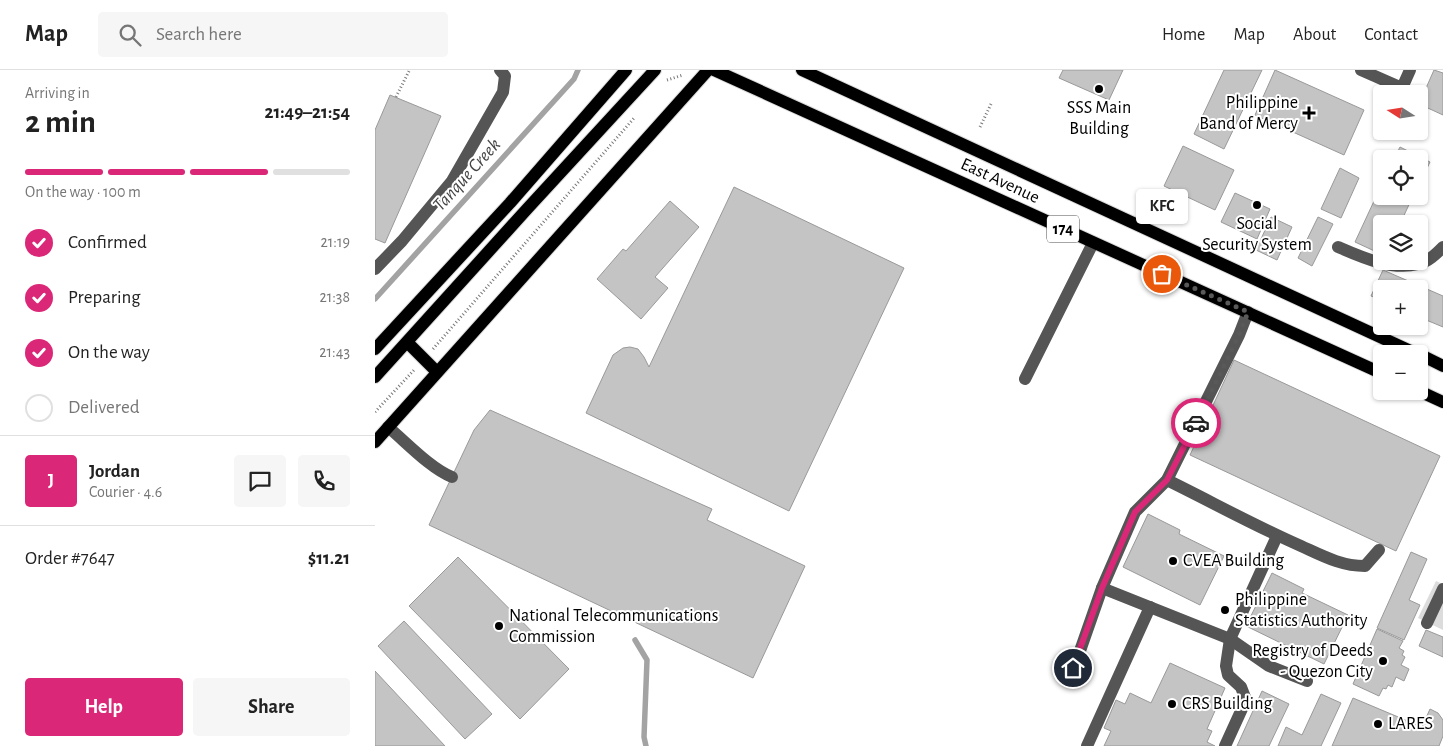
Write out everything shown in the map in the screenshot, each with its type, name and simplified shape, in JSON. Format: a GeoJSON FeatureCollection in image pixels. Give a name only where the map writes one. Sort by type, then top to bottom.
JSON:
{"type":"FeatureCollection","features":[{"type":"Feature","properties":{"kind":"main road"},"geometry":{"type":"LineString","coordinates":[[375,349],[510,203],[626,70]]}},
{"type":"Feature","properties":{"kind":"main road"},"geometry":{"type":"LineString","coordinates":[[375,377],[655,70]]}},
{"type":"Feature","properties":{"kind":"main road"},"geometry":{"type":"LineString","coordinates":[[375,442],[708,70]]}},
{"type":"Feature","properties":{"kind":"main road","name":"East Avenue"},"geometry":{"type":"LineString","coordinates":[[714,70],[1373,369]]}},
{"type":"Feature","properties":{"kind":"main road","name":"East Avenue"},"geometry":{"type":"LineString","coordinates":[[802,70],[1398,345]]}},
{"type":"Feature","properties":{"kind":"main road"},"geometry":{"type":"LineString","coordinates":[[408,342],[437,372]]}},
{"type":"Feature","properties":{"kind":"main road","name":"East Avenue"},"geometry":{"type":"LineString","coordinates":[[1428,359],[1443,366]]}},
{"type":"Feature","properties":{"kind":"main road"},"geometry":{"type":"LineString","coordinates":[[1428,395],[1443,402]]}},
{"type":"Feature","properties":{"kind":"lane"},"geometry":{"type":"LineString","coordinates":[[376,267],[402,241],[453,180],[503,92],[505,76],[500,70]]}},
{"type":"Feature","properties":{"kind":"lane"},"geometry":{"type":"LineString","coordinates":[[1361,70],[1402,88],[1410,70]]}},
{"type":"Feature","properties":{"kind":"lane"},"geometry":{"type":"LineString","coordinates":[[1025,379],[1093,243]]}},
{"type":"Feature","properties":{"kind":"lane"},"geometry":{"type":"LineString","coordinates":[[1339,247],[1364,258],[1403,266],[1419,264],[1435,255],[1443,247]]}},
{"type":"Feature","properties":{"kind":"lane"},"geometry":{"type":"LineString","coordinates":[[1073,668],[1102,588],[1135,512],[1167,480],[1239,335],[1248,312]]}},
{"type":"Feature","properties":{"kind":"lane"},"geometry":{"type":"LineString","coordinates":[[388,426],[421,456],[452,477]]}},
{"type":"Feature","properties":{"kind":"lane"},"geometry":{"type":"LineString","coordinates":[[1167,480],[1277,536],[1339,563],[1351,566],[1365,566],[1379,550]]}},
{"type":"Feature","properties":{"kind":"lane"},"geometry":{"type":"LineString","coordinates":[[1225,746],[1246,700],[1241,687],[1228,675],[1226,666],[1230,640],[1277,536]]}},
{"type":"Feature","properties":{"kind":"lane"},"geometry":{"type":"LineString","coordinates":[[1102,588],[1230,640],[1269,666],[1307,681]]}},
{"type":"Feature","properties":{"kind":"lane"},"geometry":{"type":"LineString","coordinates":[[1427,623],[1443,589]]}},
{"type":"Feature","properties":{"kind":"lane"},"geometry":{"type":"LineString","coordinates":[[1087,746],[1150,607]]}},
{"type":"Feature","properties":{"kind":"path"},"geometry":{"type":"LineString","coordinates":[[395,97],[409,71]]}},
{"type":"Feature","properties":{"kind":"path"},"geometry":{"type":"LineString","coordinates":[[661,87],[668,79],[685,75]]}},
{"type":"Feature","properties":{"kind":"path"},"geometry":{"type":"LineString","coordinates":[[980,127],[992,102]]}},
{"type":"Feature","properties":{"kind":"path"},"geometry":{"type":"LineString","coordinates":[[375,412],[424,359],[635,116]]}},
{"type":"Feature","properties":{"kind":"shaded area"},"geometry":{"type":"Polygon","coordinates":[[[1436,581],[1443,584],[1443,630],[1418,618],[1436,581]]]}},
{"type":"Feature","properties":{"kind":"building","name":"SSS Main Building"},"geometry":{"type":"Polygon","coordinates":[[[1063,70],[1123,70],[1109,100],[1059,78],[1063,70]]]}},
{"type":"Feature","properties":{"kind":"building"},"geometry":{"type":"Polygon","coordinates":[[[1224,70],[1262,70],[1224,149],[1194,134],[1224,70]]]}},
{"type":"Feature","properties":{"kind":"building","name":"Philippine Band of Mercy"},"geometry":{"type":"Polygon","coordinates":[[[1275,70],[1364,110],[1344,155],[1255,115],[1275,70]]]}},
{"type":"Feature","properties":{"kind":"building"},"geometry":{"type":"Polygon","coordinates":[[[1434,70],[1443,73],[1443,115],[1428,108],[1427,85],[1434,70]]]}},
{"type":"Feature","properties":{"kind":"building"},"geometry":{"type":"Polygon","coordinates":[[[390,95],[441,116],[385,243],[375,239],[375,130],[390,95]]]}},
{"type":"Feature","properties":{"kind":"building"},"geometry":{"type":"Polygon","coordinates":[[[1183,146],[1234,170],[1215,210],[1164,186],[1183,146]]]}},
{"type":"Feature","properties":{"kind":"building"},"geometry":{"type":"Polygon","coordinates":[[[1340,168],[1359,178],[1341,218],[1321,209],[1340,168]]]}},
{"type":"Feature","properties":{"kind":"building"},"geometry":{"type":"Polygon","coordinates":[[[734,187],[904,268],[789,511],[586,413],[613,355],[623,348],[638,349],[649,367],[734,187]]]}},
{"type":"Feature","properties":{"kind":"building"},"geometry":{"type":"Polygon","coordinates":[[[1235,193],[1270,209],[1257,239],[1221,222],[1235,193]]]}},
{"type":"Feature","properties":{"kind":"building"},"geometry":{"type":"Polygon","coordinates":[[[670,201],[699,227],[655,277],[668,288],[641,319],[597,279],[623,249],[626,251],[670,201]]]}},
{"type":"Feature","properties":{"kind":"building"},"geometry":{"type":"Polygon","coordinates":[[[1373,203],[1373,205],[1409,205],[1404,215],[1373,215],[1373,250],[1355,242],[1373,203]]]}},
{"type":"Feature","properties":{"kind":"building"},"geometry":{"type":"Polygon","coordinates":[[[1271,217],[1292,227],[1277,260],[1256,250],[1271,217]]]}},
{"type":"Feature","properties":{"kind":"building"},"geometry":{"type":"Polygon","coordinates":[[[1318,217],[1333,224],[1312,266],[1298,258],[1318,217]]]}},
{"type":"Feature","properties":{"kind":"building"},"geometry":{"type":"Polygon","coordinates":[[[1383,270],[1406,280],[1378,280],[1383,270]]]}},
{"type":"Feature","properties":{"kind":"building"},"geometry":{"type":"Polygon","coordinates":[[[1428,290],[1443,296],[1443,327],[1428,321],[1428,290]]]}},
{"type":"Feature","properties":{"kind":"building"},"geometry":{"type":"Polygon","coordinates":[[[1234,360],[1440,456],[1396,551],[1190,455],[1234,360]]]}},
{"type":"Feature","properties":{"kind":"building"},"geometry":{"type":"Polygon","coordinates":[[[490,410],[712,509],[707,520],[805,566],[753,678],[429,525],[474,430],[490,410]]]}},
{"type":"Feature","properties":{"kind":"building","name":"CVEA Building"},"geometry":{"type":"Polygon","coordinates":[[[1148,514],[1180,530],[1179,534],[1224,556],[1200,605],[1123,567],[1148,514]]]}},
{"type":"Feature","properties":{"kind":"building"},"geometry":{"type":"Polygon","coordinates":[[[1411,552],[1427,559],[1409,600],[1420,605],[1404,640],[1377,628],[1411,552]]]}},
{"type":"Feature","properties":{"kind":"building"},"geometry":{"type":"Polygon","coordinates":[[[458,557],[569,669],[520,719],[409,606],[458,557]]]}},
{"type":"Feature","properties":{"kind":"building"},"geometry":{"type":"Polygon","coordinates":[[[1272,573],[1304,589],[1302,593],[1348,615],[1324,664],[1246,626],[1272,573]]]}},
{"type":"Feature","properties":{"kind":"building"},"geometry":{"type":"Polygon","coordinates":[[[404,621],[492,714],[465,739],[378,646],[404,621]]]}},
{"type":"Feature","properties":{"kind":"building","name":"Registry of Deeds - Quezon City"},"geometry":{"type":"Polygon","coordinates":[[[1377,629],[1403,641],[1399,648],[1404,651],[1402,655],[1405,657],[1401,665],[1409,669],[1404,681],[1396,677],[1392,687],[1388,685],[1386,689],[1383,688],[1379,696],[1353,684],[1377,629]]]}},
{"type":"Feature","properties":{"kind":"building"},"geometry":{"type":"Polygon","coordinates":[[[1426,630],[1443,637],[1443,657],[1419,646],[1426,630]]]}},
{"type":"Feature","properties":{"kind":"building","name":"CRS Building"},"geometry":{"type":"Polygon","coordinates":[[[1170,663],[1225,688],[1207,729],[1212,731],[1207,742],[1215,746],[1104,746],[1111,731],[1104,728],[1116,700],[1125,704],[1130,693],[1151,703],[1170,663]]]}},
{"type":"Feature","properties":{"kind":"building"},"geometry":{"type":"Polygon","coordinates":[[[375,671],[445,746],[375,746],[375,671]]]}},
{"type":"Feature","properties":{"kind":"building"},"geometry":{"type":"Polygon","coordinates":[[[1262,691],[1289,704],[1269,746],[1237,746],[1262,691]]]}},
{"type":"Feature","properties":{"kind":"building"},"geometry":{"type":"Polygon","coordinates":[[[1321,694],[1341,703],[1321,746],[1278,746],[1286,727],[1302,735],[1321,694]]]}},
{"type":"Feature","properties":{"kind":"building","name":"LARES"},"geometry":{"type":"Polygon","coordinates":[[[1353,698],[1422,727],[1430,709],[1438,713],[1443,720],[1443,736],[1439,746],[1332,746],[1353,698]]]}},
{"type":"Feature","properties":{"kind":"waterway","name":"Tanque Creek"},"geometry":{"type":"LineString","coordinates":[[375,299],[574,79],[578,70]]}},
{"type":"Feature","properties":{"kind":"waterway","name":"Tanque Creek"},"geometry":{"type":"LineString","coordinates":[[635,640],[647,660],[644,737],[646,746]]}},
{"type":"Feature","properties":{"kind":"way so far"},"geometry":{"type":"LineString","coordinates":[[1162,274],[1248,312],[1239,335],[1196,423]]}},
{"type":"Feature","properties":{"kind":"place","name":"SSS Main Building"},"geometry":{"type":"Point","coordinates":[1099,89]}},
{"type":"Feature","properties":{"kind":"place","name":"Philippine Band of Mercy"},"geometry":{"type":"Point","coordinates":[1309,113]}},
{"type":"Feature","properties":{"kind":"place","name":"Social Security System"},"geometry":{"type":"Point","coordinates":[1257,205]}},
{"type":"Feature","properties":{"kind":"place","name":"KFC"},"geometry":{"type":"Point","coordinates":[1162,274]}},
{"type":"Feature","properties":{"kind":"place","name":"CVEA Building"},"geometry":{"type":"Point","coordinates":[1173,561]}},
{"type":"Feature","properties":{"kind":"place","name":"Philippine Statistics Authority"},"geometry":{"type":"Point","coordinates":[1225,610]}},
{"type":"Feature","properties":{"kind":"place","name":"National Telecommunications Commission"},"geometry":{"type":"Point","coordinates":[499,626]}},
{"type":"Feature","properties":{"kind":"place","name":"Registry of Deeds - Quezon City"},"geometry":{"type":"Point","coordinates":[1383,661]}},
{"type":"Feature","properties":{"kind":"place","name":"CRS Building"},"geometry":{"type":"Point","coordinates":[1172,704]}},
{"type":"Feature","properties":{"kind":"place","name":"LARES"},"geometry":{"type":"Point","coordinates":[1378,724]}},
{"type":"Feature","properties":{"kind":"route"},"geometry":{"type":"LineString","coordinates":[[1073,668],[1102,588],[1135,512],[1167,480],[1196,423]]}}]}
